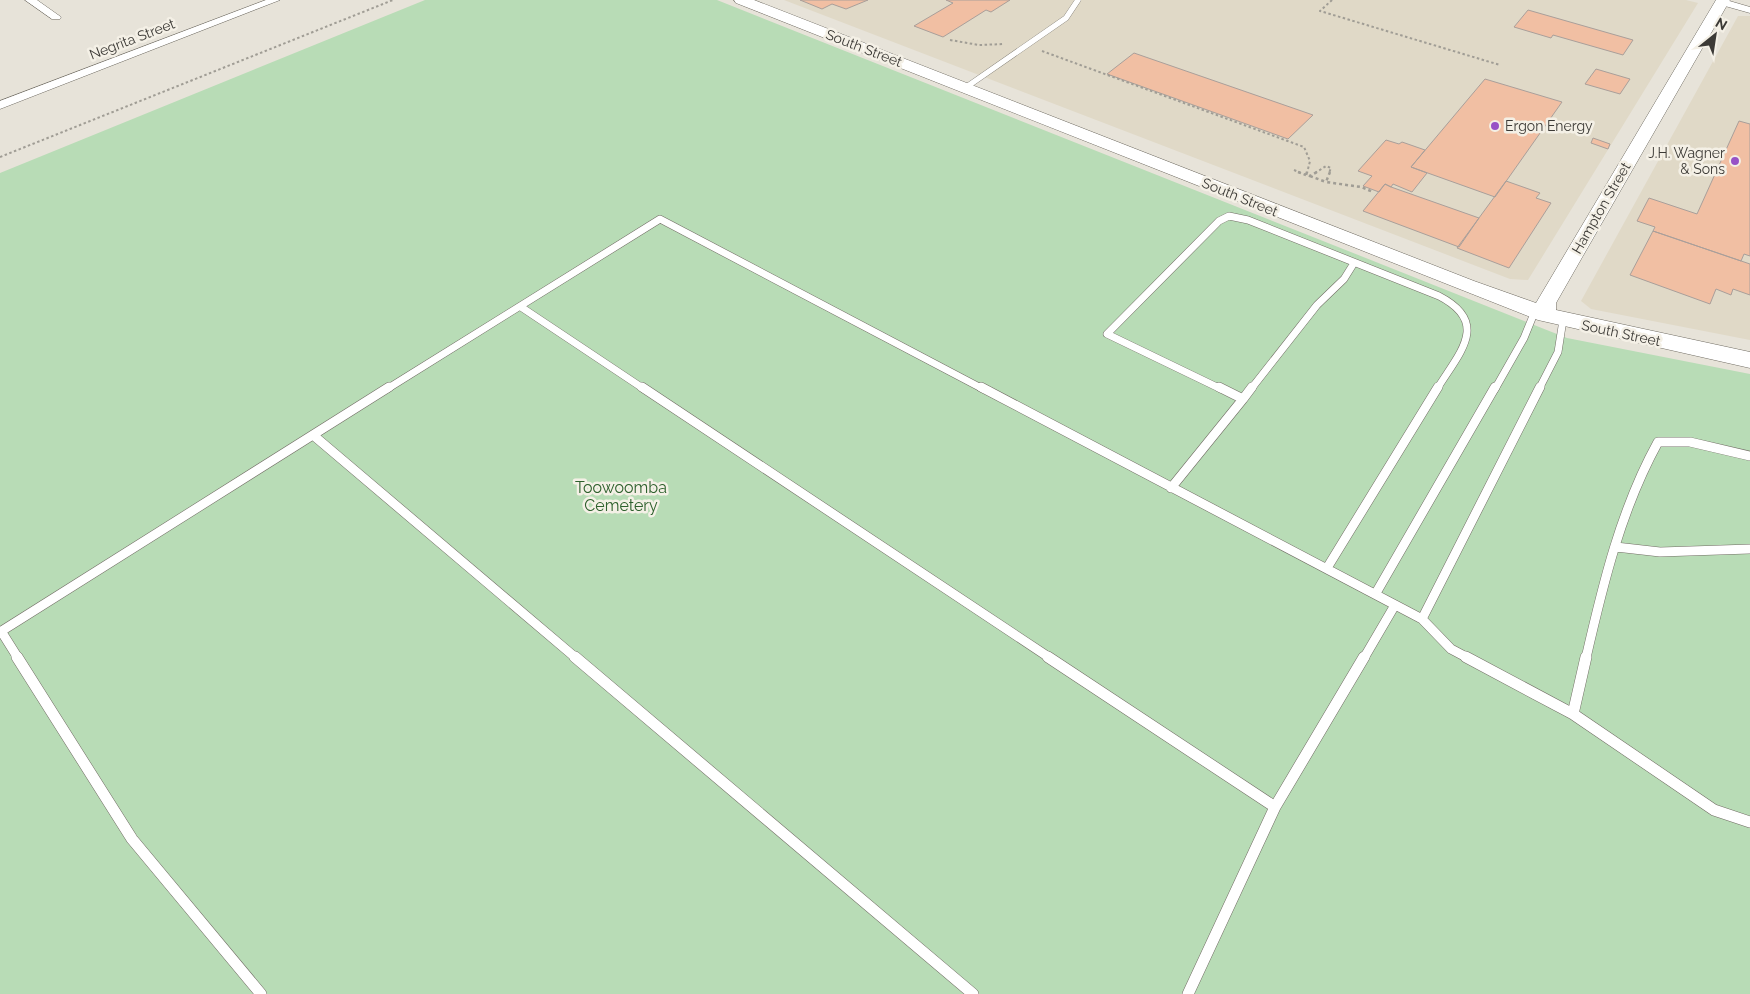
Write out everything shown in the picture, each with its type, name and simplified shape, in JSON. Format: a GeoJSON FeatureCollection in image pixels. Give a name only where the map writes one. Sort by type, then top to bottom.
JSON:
{"type":"FeatureCollection","features":[{"type":"Feature","properties":{"kind":"street"},"geometry":{"type":"LineString","coordinates":[[30,0],[56,17]]}},
{"type":"Feature","properties":{"kind":"street","name":"Negrita Street"},"geometry":{"type":"LineString","coordinates":[[0,105],[275,0]]}},
{"type":"Feature","properties":{"kind":"street","name":"South Street"},"geometry":{"type":"LineString","coordinates":[[741,0],[1540,313],[1563,320],[1750,360]]}},
{"type":"Feature","properties":{"kind":"street"},"geometry":{"type":"LineString","coordinates":[[1722,1],[1750,10]]}},
{"type":"Feature","properties":{"kind":"street","name":"Hampton Street"},"geometry":{"type":"LineString","coordinates":[[1540,313],[1722,1]]}},
{"type":"Feature","properties":{"kind":"lane"},"geometry":{"type":"LineString","coordinates":[[965,88],[1066,18],[1078,0]]}},
{"type":"Feature","properties":{"kind":"lane"},"geometry":{"type":"LineString","coordinates":[[1243,399],[1107,334],[1219,221],[1229,216],[1248,220],[1439,296],[1459,306],[1467,320],[1467,340],[1327,568]]}},
{"type":"Feature","properties":{"kind":"lane"},"geometry":{"type":"LineString","coordinates":[[260,994],[132,839],[1,631],[660,219],[1171,488],[1376,593],[1422,619],[1451,649],[1573,714],[1714,810],[1750,822]]}},
{"type":"Feature","properties":{"kind":"lane"},"geometry":{"type":"LineString","coordinates":[[1171,488],[1317,305],[1344,279],[1354,263]]}},
{"type":"Feature","properties":{"kind":"lane"},"geometry":{"type":"LineString","coordinates":[[521,307],[1276,807]]}},
{"type":"Feature","properties":{"kind":"lane"},"geometry":{"type":"LineString","coordinates":[[1376,593],[1480,412],[1540,313]]}},
{"type":"Feature","properties":{"kind":"lane"},"geometry":{"type":"LineString","coordinates":[[1422,619],[1558,352],[1563,320]]}},
{"type":"Feature","properties":{"kind":"lane"},"geometry":{"type":"LineString","coordinates":[[313,435],[973,994]]}},
{"type":"Feature","properties":{"kind":"lane"},"geometry":{"type":"LineString","coordinates":[[1573,714],[1606,570],[1644,467],[1658,442],[1690,442],[1750,456]]}},
{"type":"Feature","properties":{"kind":"lane"},"geometry":{"type":"LineString","coordinates":[[1616,547],[1660,552],[1750,549]]}},
{"type":"Feature","properties":{"kind":"lane"},"geometry":{"type":"LineString","coordinates":[[1188,994],[1276,807],[1395,605]]}},
{"type":"Feature","properties":{"kind":"path"},"geometry":{"type":"LineString","coordinates":[[0,157],[393,0]]}},
{"type":"Feature","properties":{"kind":"path"},"geometry":{"type":"LineString","coordinates":[[1332,0],[1320,11],[1500,65]]}},
{"type":"Feature","properties":{"kind":"path"},"geometry":{"type":"LineString","coordinates":[[950,40],[980,45],[1026,45],[1304,147],[1310,160],[1306,175]]}},
{"type":"Feature","properties":{"kind":"path"},"geometry":{"type":"LineString","coordinates":[[1310,176],[1326,166],[1331,168],[1326,182]]}},
{"type":"Feature","properties":{"kind":"path"},"geometry":{"type":"LineString","coordinates":[[1294,170],[1326,182],[1361,187],[1373,192]]}},
{"type":"Feature","properties":{"kind":"shaded area"},"geometry":{"type":"Polygon","coordinates":[[[784,0],[1686,0],[1698,3],[1528,280],[1510,279],[784,0]]]}},
{"type":"Feature","properties":{"kind":"shaded area"},"geometry":{"type":"Polygon","coordinates":[[[1738,16],[1750,16],[1750,340],[1591,309],[1581,301],[1738,16]]]}},
{"type":"Feature","properties":{"kind":"green space","name":"Toowoomba Cemetery"},"geometry":{"type":"Polygon","coordinates":[[[425,0],[717,0],[1567,338],[1750,374],[1750,994],[0,994],[0,173],[425,0]]]}},
{"type":"Feature","properties":{"kind":"building"},"geometry":{"type":"Polygon","coordinates":[[[800,0],[868,0],[846,9],[832,4],[822,9],[800,0]]]}},
{"type":"Feature","properties":{"kind":"building"},"geometry":{"type":"Polygon","coordinates":[[[946,0],[1010,0],[991,12],[986,10],[943,37],[914,26],[953,3],[946,0]]]}},
{"type":"Feature","properties":{"kind":"building"},"geometry":{"type":"Polygon","coordinates":[[[1528,10],[1633,40],[1623,55],[1553,35],[1551,38],[1514,27],[1528,10]]]}},
{"type":"Feature","properties":{"kind":"building"},"geometry":{"type":"Polygon","coordinates":[[[1134,53],[1313,115],[1288,139],[1107,74],[1134,53]]]}},
{"type":"Feature","properties":{"kind":"building"},"geometry":{"type":"Polygon","coordinates":[[[1596,69],[1630,79],[1620,94],[1585,84],[1596,69]]]}},
{"type":"Feature","properties":{"kind":"building","name":"Ergon Energy"},"geometry":{"type":"Polygon","coordinates":[[[1485,79],[1562,102],[1495,197],[1411,167],[1485,79]]]}},
{"type":"Feature","properties":{"kind":"building","name":"J.H. Wagner & Sons"},"geometry":{"type":"Polygon","coordinates":[[[1739,121],[1750,124],[1750,256],[1744,254],[1741,261],[1653,231],[1655,227],[1637,221],[1649,198],[1697,214],[1739,121]]]}},
{"type":"Feature","properties":{"kind":"building"},"geometry":{"type":"Polygon","coordinates":[[[1593,138],[1610,144],[1608,149],[1591,143],[1593,138]]]}},
{"type":"Feature","properties":{"kind":"building"},"geometry":{"type":"Polygon","coordinates":[[[1386,140],[1399,144],[1402,142],[1425,150],[1411,167],[1427,173],[1412,192],[1393,184],[1391,187],[1385,184],[1379,192],[1363,186],[1372,176],[1358,171],[1386,140]]]}},
{"type":"Feature","properties":{"kind":"building"},"geometry":{"type":"Polygon","coordinates":[[[1506,181],[1540,193],[1536,198],[1551,203],[1509,268],[1457,248],[1506,181]]]}},
{"type":"Feature","properties":{"kind":"building"},"geometry":{"type":"Polygon","coordinates":[[[1385,184],[1479,218],[1459,247],[1363,211],[1385,184]]]}},
{"type":"Feature","properties":{"kind":"building"},"geometry":{"type":"Polygon","coordinates":[[[1653,231],[1750,264],[1750,295],[1733,289],[1731,295],[1716,289],[1710,304],[1630,275],[1653,231]]]}},
{"type":"Feature","properties":{"kind":"place","name":"Ergon Energy"},"geometry":{"type":"Point","coordinates":[1495,126]}},
{"type":"Feature","properties":{"kind":"place","name":"J.H. Wagner & Sons"},"geometry":{"type":"Point","coordinates":[1735,161]}}]}
